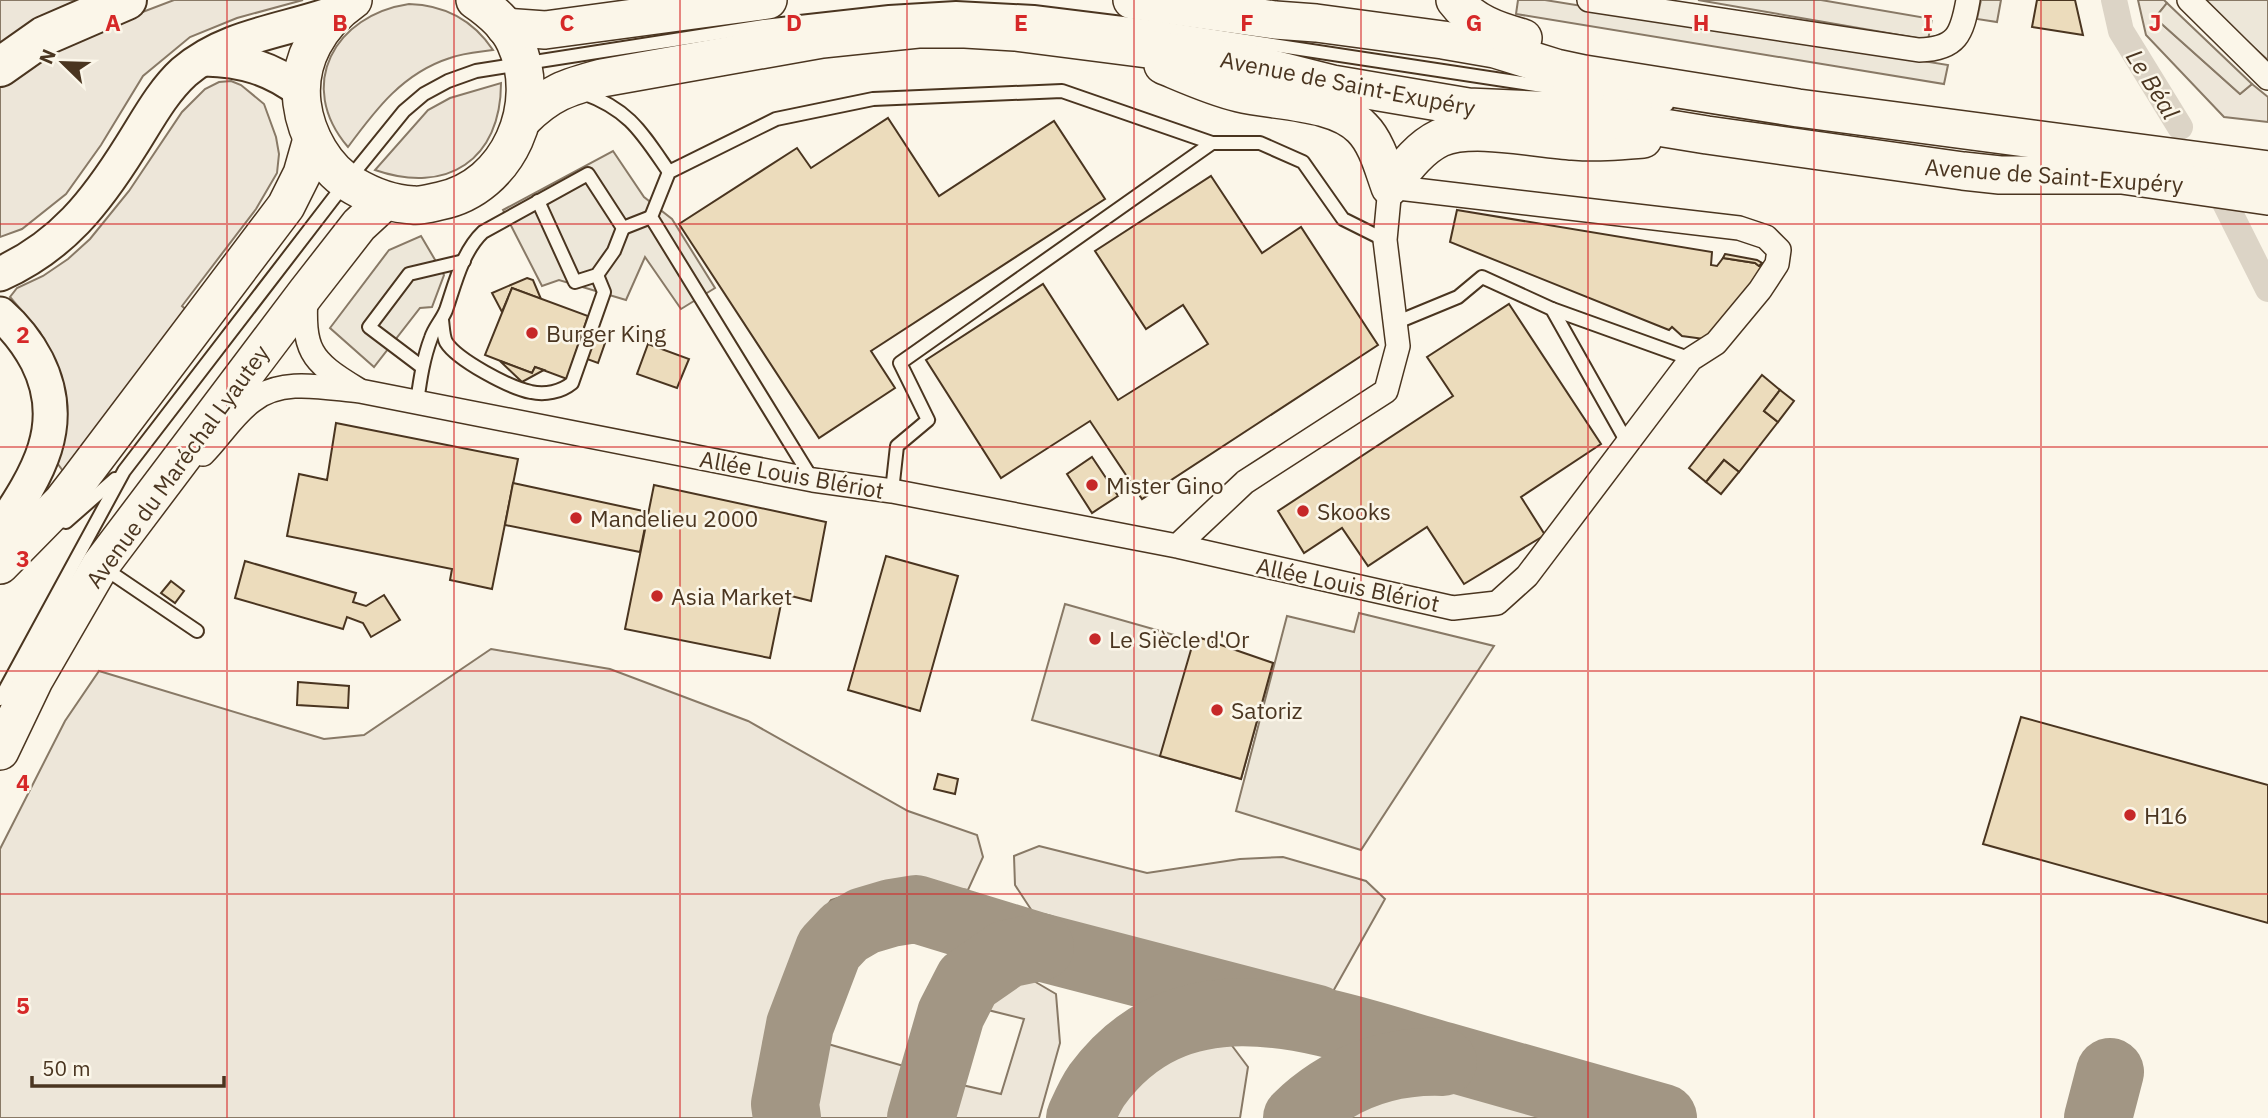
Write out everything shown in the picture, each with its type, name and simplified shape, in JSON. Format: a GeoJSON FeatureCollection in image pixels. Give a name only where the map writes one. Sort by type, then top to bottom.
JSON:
{"type":"FeatureCollection","features":[{"type":"Feature","properties":{"kind":"highway"},"geometry":{"type":"LineString","coordinates":[[0,67],[44,36],[127,0]]}},
{"type":"Feature","properties":{"kind":"main road"},"geometry":{"type":"LineString","coordinates":[[493,10],[545,30],[768,0]]}},
{"type":"Feature","properties":{"kind":"main road","name":"Avenue de Saint-Exupéry"},"geometry":{"type":"LineString","coordinates":[[1132,0],[1494,49],[1703,112],[1963,171],[2000,175],[2122,175],[2268,196]]}},
{"type":"Feature","properties":{"kind":"main road"},"geometry":{"type":"LineString","coordinates":[[1252,16],[1338,6],[1358,0]]}},
{"type":"Feature","properties":{"kind":"main road"},"geometry":{"type":"LineString","coordinates":[[1455,0],[1470,16],[1512,35],[1618,56],[1703,112]]}},
{"type":"Feature","properties":{"kind":"main road"},"geometry":{"type":"LineString","coordinates":[[345,6],[320,32],[309,51],[302,74],[304,119],[312,139],[330,167],[347,182],[385,201],[416,206],[450,199],[475,187],[496,169],[511,147],[523,119],[526,103],[523,62],[515,41],[493,10]]}},
{"type":"Feature","properties":{"kind":"main road"},"geometry":{"type":"LineString","coordinates":[[0,274],[54,243],[82,215],[114,174],[168,90],[185,72],[242,38],[309,22],[345,6]]}},
{"type":"Feature","properties":{"kind":"main road","name":"Avenue de Saint-Exupéry"},"geometry":{"type":"LineString","coordinates":[[523,119],[550,95],[566,87],[602,78],[822,39],[918,29],[965,29],[1082,39],[1241,61],[1332,85],[1468,107],[1560,111],[1641,124],[1703,112],[1811,110],[2268,170]]}},
{"type":"Feature","properties":{"kind":"main road"},"geometry":{"type":"LineString","coordinates":[[1116,45],[1235,92],[1328,108],[1362,128],[1370,139],[1390,187],[1424,149],[1440,138],[1455,134],[1481,132],[1610,143],[1703,112]]}},
{"type":"Feature","properties":{"kind":"main road"},"geometry":{"type":"LineString","coordinates":[[205,59],[261,67],[285,79],[301,92]]}},
{"type":"Feature","properties":{"kind":"main road"},"geometry":{"type":"LineString","coordinates":[[0,565],[62,502],[286,205],[302,174],[312,139]]}},
{"type":"Feature","properties":{"kind":"main road","name":"Avenue du Maréchal Lyautey"},"geometry":{"type":"LineString","coordinates":[[0,751],[34,680],[100,566],[359,225],[385,201]]}},
{"type":"Feature","properties":{"kind":"main road"},"geometry":{"type":"LineString","coordinates":[[0,314],[15,327],[30,347],[47,381],[51,408],[48,438],[38,468],[0,531]]}},
{"type":"Feature","properties":{"kind":"street"},"geometry":{"type":"LineString","coordinates":[[1589,0],[1919,50],[1940,50],[1958,36],[1968,0]]}},
{"type":"Feature","properties":{"kind":"street"},"geometry":{"type":"LineString","coordinates":[[2189,0],[2268,78]]}},
{"type":"Feature","properties":{"kind":"street"},"geometry":{"type":"LineString","coordinates":[[1177,547],[1245,482],[1386,391],[1398,346],[1385,240],[1390,187]]}},
{"type":"Feature","properties":{"kind":"street","name":"Allée Louis Blériot"},"geometry":{"type":"LineString","coordinates":[[360,391],[813,480],[892,491],[1177,547],[1453,608],[1497,603],[1527,576],[1690,359],[1716,343],[1760,290],[1777,264],[1779,250],[1766,237],[1739,229],[1390,187]]}},
{"type":"Feature","properties":{"kind":"street"},"geometry":{"type":"LineString","coordinates":[[306,293],[306,336],[313,355],[327,370],[360,391]]}},
{"type":"Feature","properties":{"kind":"street"},"geometry":{"type":"LineString","coordinates":[[125,534],[219,439],[252,401],[266,392],[287,386],[360,391]]}},
{"type":"Feature","properties":{"kind":"lane"},"geometry":{"type":"LineString","coordinates":[[0,699],[124,471],[404,111],[424,94],[448,81],[476,71],[778,24],[956,8],[1034,12],[1155,27],[1703,112]]}},
{"type":"Feature","properties":{"kind":"lane"},"geometry":{"type":"LineString","coordinates":[[602,78],[671,39]]}},
{"type":"Feature","properties":{"kind":"lane"},"geometry":{"type":"LineString","coordinates":[[1498,80],[1534,92],[1618,107],[1641,124]]}},
{"type":"Feature","properties":{"kind":"lane"},"geometry":{"type":"LineString","coordinates":[[566,87],[600,99],[621,111],[645,138],[669,172]]}},
{"type":"Feature","properties":{"kind":"lane"},"geometry":{"type":"LineString","coordinates":[[538,201],[575,282],[597,275],[614,251],[623,228],[651,217],[669,172],[776,119],[873,99],[1062,91],[1212,143],[1260,144],[1304,162],[1343,219],[1385,240]]}},
{"type":"Feature","properties":{"kind":"lane"},"geometry":{"type":"LineString","coordinates":[[892,491],[897,446],[928,420],[900,363],[1212,143]]}},
{"type":"Feature","properties":{"kind":"lane"},"geometry":{"type":"LineString","coordinates":[[2077,158],[2268,182]]}},
{"type":"Feature","properties":{"kind":"lane"},"geometry":{"type":"LineString","coordinates":[[417,402],[422,367],[431,336],[442,320],[474,240],[483,232],[588,174],[623,228]]}},
{"type":"Feature","properties":{"kind":"lane"},"geometry":{"type":"LineString","coordinates":[[651,217],[813,480]]}},
{"type":"Feature","properties":{"kind":"lane"},"geometry":{"type":"LineString","coordinates":[[422,367],[369,327],[410,274],[464,261]]}},
{"type":"Feature","properties":{"kind":"lane"},"geometry":{"type":"LineString","coordinates":[[442,320],[445,340],[458,356],[517,388],[533,393],[562,391],[572,383],[604,292],[597,275]]}},
{"type":"Feature","properties":{"kind":"lane"},"geometry":{"type":"LineString","coordinates":[[1395,323],[1458,297],[1482,277],[1552,309],[1690,359]]}},
{"type":"Feature","properties":{"kind":"lane"},"geometry":{"type":"LineString","coordinates":[[1552,309],[1628,444]]}},
{"type":"Feature","properties":{"kind":"lane"},"geometry":{"type":"LineString","coordinates":[[54,532],[124,471]]}},
{"type":"Feature","properties":{"kind":"lane"},"geometry":{"type":"LineString","coordinates":[[100,566],[197,631]]}},
{"type":"Feature","properties":{"kind":"shaded area"},"geometry":{"type":"Polygon","coordinates":[[[0,0],[85,0],[0,45],[0,0]]]}},
{"type":"Feature","properties":{"kind":"shaded area"},"geometry":{"type":"Polygon","coordinates":[[[174,0],[303,0],[237,18],[190,37],[143,76],[101,145],[66,194],[22,229],[0,237],[0,80],[56,45],[174,0]]]}},
{"type":"Feature","properties":{"kind":"shaded area"},"geometry":{"type":"Polygon","coordinates":[[[1518,0],[1545,0],[1948,65],[1944,84],[1516,14],[1518,0]]]}},
{"type":"Feature","properties":{"kind":"shaded area"},"geometry":{"type":"Polygon","coordinates":[[[1698,0],[1821,0],[1932,19],[1928,40],[1698,0]]]}},
{"type":"Feature","properties":{"kind":"shaded area"},"geometry":{"type":"Polygon","coordinates":[[[1981,0],[2001,0],[1997,22],[1977,19],[1981,0]]]}},
{"type":"Feature","properties":{"kind":"shaded area"},"geometry":{"type":"Polygon","coordinates":[[[2138,0],[2164,0],[2167,3],[2155,18],[2240,94],[2252,84],[2268,97],[2268,122],[2224,117],[2146,35],[2138,0]]]}},
{"type":"Feature","properties":{"kind":"shaded area"},"geometry":{"type":"Polygon","coordinates":[[[2200,0],[2268,0],[2268,60],[2200,0]]]}},
{"type":"Feature","properties":{"kind":"shaded area"},"geometry":{"type":"Polygon","coordinates":[[[2167,3],[2252,84],[2240,94],[2155,18],[2167,3]]]}},
{"type":"Feature","properties":{"kind":"shaded area"},"geometry":{"type":"Polygon","coordinates":[[[409,4],[435,7],[457,16],[477,30],[493,50],[455,56],[418,73],[380,106],[348,147],[332,124],[325,100],[324,77],[331,56],[343,38],[361,22],[383,11],[409,4]]]}},
{"type":"Feature","properties":{"kind":"shaded area"},"geometry":{"type":"Polygon","coordinates":[[[231,81],[241,85],[264,104],[276,137],[279,154],[277,173],[256,209],[182,306],[192,315],[63,471],[55,460],[51,354],[40,332],[10,297],[17,288],[43,276],[68,259],[90,239],[129,191],[182,112],[205,89],[219,82],[231,81]]]}},
{"type":"Feature","properties":{"kind":"shaded area"},"geometry":{"type":"Polygon","coordinates":[[[501,83],[499,110],[491,133],[480,151],[465,165],[447,174],[425,178],[401,177],[375,170],[428,110],[450,98],[501,83]]]}},
{"type":"Feature","properties":{"kind":"shaded area"},"geometry":{"type":"Polygon","coordinates":[[[613,151],[644,197],[672,219],[715,288],[681,309],[645,257],[626,300],[559,280],[542,286],[503,210],[613,151]]]}},
{"type":"Feature","properties":{"kind":"shaded area"},"geometry":{"type":"Polygon","coordinates":[[[421,236],[444,275],[432,307],[420,308],[374,367],[330,328],[389,250],[421,236]]]}},
{"type":"Feature","properties":{"kind":"shaded area"},"geometry":{"type":"Polygon","coordinates":[[[1065,604],[1273,663],[1241,779],[1032,720],[1065,604]]]}},
{"type":"Feature","properties":{"kind":"shaded area"},"geometry":{"type":"Polygon","coordinates":[[[1359,613],[1494,646],[1361,850],[1236,811],[1287,616],[1354,632],[1359,613]]]}},
{"type":"Feature","properties":{"kind":"shaded area"},"geometry":{"type":"Polygon","coordinates":[[[491,649],[610,669],[748,721],[908,811],[977,835],[983,857],[968,890],[892,880],[831,900],[795,949],[764,1040],[755,1118],[0,1118],[0,849],[65,721],[99,671],[324,739],[364,735],[491,649]]]}},
{"type":"Feature","properties":{"kind":"shaded area"},"geometry":{"type":"Polygon","coordinates":[[[1039,846],[1147,873],[1240,859],[1283,857],[1366,881],[1385,899],[1331,995],[1032,911],[1015,885],[1014,856],[1039,846]]]}},
{"type":"Feature","properties":{"kind":"shaded area"},"geometry":{"type":"Polygon","coordinates":[[[1027,977],[1056,994],[1060,1043],[1039,1118],[951,1118],[962,1085],[1001,1094],[1024,1019],[988,1010],[1000,992],[1027,977]]]}},
{"type":"Feature","properties":{"kind":"shaded area"},"geometry":{"type":"Polygon","coordinates":[[[1227,1039],[1248,1067],[1240,1118],[1110,1118],[1148,1069],[1190,1048],[1227,1039]]]}},
{"type":"Feature","properties":{"kind":"shaded area"},"geometry":{"type":"Polygon","coordinates":[[[828,1044],[907,1067],[896,1111],[891,1118],[819,1118],[818,1078],[828,1044]]]}},
{"type":"Feature","properties":{"kind":"shaded area"},"geometry":{"type":"Polygon","coordinates":[[[1451,1090],[1553,1118],[1343,1118],[1391,1095],[1451,1090]]]}},
{"type":"Feature","properties":{"kind":"building"},"geometry":{"type":"Polygon","coordinates":[[[2037,0],[2075,0],[2083,35],[2032,27],[2037,0]]]}},
{"type":"Feature","properties":{"kind":"building"},"geometry":{"type":"Polygon","coordinates":[[[888,118],[939,196],[1054,121],[1105,199],[871,351],[895,388],[819,438],[679,224],[797,148],[811,168],[888,118]]]}},
{"type":"Feature","properties":{"kind":"building"},"geometry":{"type":"Polygon","coordinates":[[[1211,176],[1262,253],[1301,227],[1378,345],[1142,499],[1090,421],[1001,478],[926,360],[1043,284],[1118,400],[1208,344],[1183,305],[1146,329],[1095,251],[1211,176]]]}},
{"type":"Feature","properties":{"kind":"building"},"geometry":{"type":"Polygon","coordinates":[[[1457,210],[1712,252],[1711,265],[1717,266],[1723,258],[1759,266],[1762,263],[1768,268],[1711,340],[1682,336],[1672,327],[1669,330],[1450,242],[1457,210]]]}},
{"type":"Feature","properties":{"kind":"building"},"geometry":{"type":"Polygon","coordinates":[[[1725,254],[1762,263],[1759,266],[1723,258],[1725,254]]]}},
{"type":"Feature","properties":{"kind":"building"},"geometry":{"type":"Polygon","coordinates":[[[527,278],[533,280],[541,299],[512,288],[502,312],[492,293],[527,278]]]}},
{"type":"Feature","properties":{"kind":"building"},"geometry":{"type":"Polygon","coordinates":[[[512,288],[588,316],[567,379],[535,367],[532,373],[485,355],[512,288]]]}},
{"type":"Feature","properties":{"kind":"building"},"geometry":{"type":"Polygon","coordinates":[[[1509,304],[1601,444],[1521,497],[1545,535],[1464,584],[1427,527],[1368,566],[1342,528],[1304,553],[1278,511],[1453,396],[1427,357],[1509,304]]]}},
{"type":"Feature","properties":{"kind":"building"},"geometry":{"type":"Polygon","coordinates":[[[594,339],[605,343],[598,363],[587,359],[594,339]]]}},
{"type":"Feature","properties":{"kind":"building"},"geometry":{"type":"Polygon","coordinates":[[[648,344],[689,359],[677,388],[637,374],[648,344]]]}},
{"type":"Feature","properties":{"kind":"building"},"geometry":{"type":"Polygon","coordinates":[[[500,361],[532,373],[535,367],[544,370],[522,382],[500,361]]]}},
{"type":"Feature","properties":{"kind":"building"},"geometry":{"type":"Polygon","coordinates":[[[1762,375],[1780,390],[1764,411],[1778,422],[1739,472],[1724,460],[1706,482],[1689,468],[1762,375]]]}},
{"type":"Feature","properties":{"kind":"building"},"geometry":{"type":"Polygon","coordinates":[[[1780,390],[1794,401],[1778,422],[1764,411],[1780,390]]]}},
{"type":"Feature","properties":{"kind":"building"},"geometry":{"type":"Polygon","coordinates":[[[336,423],[518,459],[492,589],[450,580],[452,569],[287,536],[299,474],[327,480],[336,423]]]}},
{"type":"Feature","properties":{"kind":"building","name":"Mister Gino"},"geometry":{"type":"Polygon","coordinates":[[[1092,457],[1118,496],[1092,513],[1067,474],[1092,457]]]}},
{"type":"Feature","properties":{"kind":"building"},"geometry":{"type":"Polygon","coordinates":[[[1724,460],[1739,472],[1721,494],[1706,482],[1724,460]]]}},
{"type":"Feature","properties":{"kind":"building","name":"Mandelieu 2000"},"geometry":{"type":"Polygon","coordinates":[[[513,483],[648,512],[640,552],[505,525],[513,483]]]}},
{"type":"Feature","properties":{"kind":"building"},"geometry":{"type":"Polygon","coordinates":[[[654,485],[826,522],[811,601],[783,594],[770,658],[625,629],[654,485]]]}},
{"type":"Feature","properties":{"kind":"building"},"geometry":{"type":"Polygon","coordinates":[[[886,556],[958,576],[920,711],[848,690],[886,556]]]}},
{"type":"Feature","properties":{"kind":"building"},"geometry":{"type":"Polygon","coordinates":[[[245,561],[356,593],[353,602],[366,606],[384,595],[400,620],[371,637],[363,623],[347,617],[343,629],[235,598],[245,561]]]}},
{"type":"Feature","properties":{"kind":"building"},"geometry":{"type":"Polygon","coordinates":[[[171,581],[184,591],[175,603],[161,593],[171,581]]]}},
{"type":"Feature","properties":{"kind":"building","name":"Satoriz"},"geometry":{"type":"Polygon","coordinates":[[[1195,636],[1273,663],[1241,779],[1160,756],[1195,636]]]}},
{"type":"Feature","properties":{"kind":"building"},"geometry":{"type":"Polygon","coordinates":[[[298,682],[349,686],[348,708],[297,705],[298,682]]]}},
{"type":"Feature","properties":{"kind":"building","name":"H16"},"geometry":{"type":"Polygon","coordinates":[[[2021,717],[2268,785],[2268,923],[1983,844],[2021,717]]]}},
{"type":"Feature","properties":{"kind":"building"},"geometry":{"type":"Polygon","coordinates":[[[938,774],[958,779],[955,794],[934,789],[938,774]]]}},
{"type":"Feature","properties":{"kind":"waterway","name":"Le Béal"},"geometry":{"type":"LineString","coordinates":[[2114,0],[2121,31],[2180,127]]}},
{"type":"Feature","properties":{"kind":"waterway","name":"Le Béal"},"geometry":{"type":"LineString","coordinates":[[2225,203],[2268,289]]}},
{"type":"Feature","properties":{"kind":"taxiway"},"geometry":{"type":"LineString","coordinates":[[787,1118],[785,1104],[800,1025],[829,949],[845,932],[864,921],[891,913],[916,909],[1040,947],[1317,1019]]}},
{"type":"Feature","properties":{"kind":"taxiway"},"geometry":{"type":"LineString","coordinates":[[921,1118],[951,1014],[968,981],[1007,954],[1040,947]]}},
{"type":"Feature","properties":{"kind":"taxiway"},"geometry":{"type":"LineString","coordinates":[[1080,1118],[1097,1085],[1133,1048],[1172,1025],[1215,1014],[1260,1013],[1306,1019],[1353,1030],[1663,1118]]}},
{"type":"Feature","properties":{"kind":"taxiway"},"geometry":{"type":"LineString","coordinates":[[1297,1118],[1329,1093],[1364,1075],[1402,1064],[1443,1062]]}},
{"type":"Feature","properties":{"kind":"taxiway"},"geometry":{"type":"LineString","coordinates":[[2098,1118],[2110,1072]]}},
{"type":"Feature","properties":{"kind":"place","name":"Burger King"},"geometry":{"type":"Point","coordinates":[532,333]}},
{"type":"Feature","properties":{"kind":"place","name":"Mister Gino"},"geometry":{"type":"Point","coordinates":[1092,485]}},
{"type":"Feature","properties":{"kind":"place","name":"Skooks"},"geometry":{"type":"Point","coordinates":[1303,511]}},
{"type":"Feature","properties":{"kind":"place","name":"Mandelieu 2000"},"geometry":{"type":"Point","coordinates":[576,518]}},
{"type":"Feature","properties":{"kind":"place","name":"Asia Market"},"geometry":{"type":"Point","coordinates":[657,596]}},
{"type":"Feature","properties":{"kind":"place","name":"Le Siècle d'Or"},"geometry":{"type":"Point","coordinates":[1095,639]}},
{"type":"Feature","properties":{"kind":"place","name":"Satoriz"},"geometry":{"type":"Point","coordinates":[1217,710]}},
{"type":"Feature","properties":{"kind":"place","name":"H16"},"geometry":{"type":"Point","coordinates":[2130,815]}}]}
